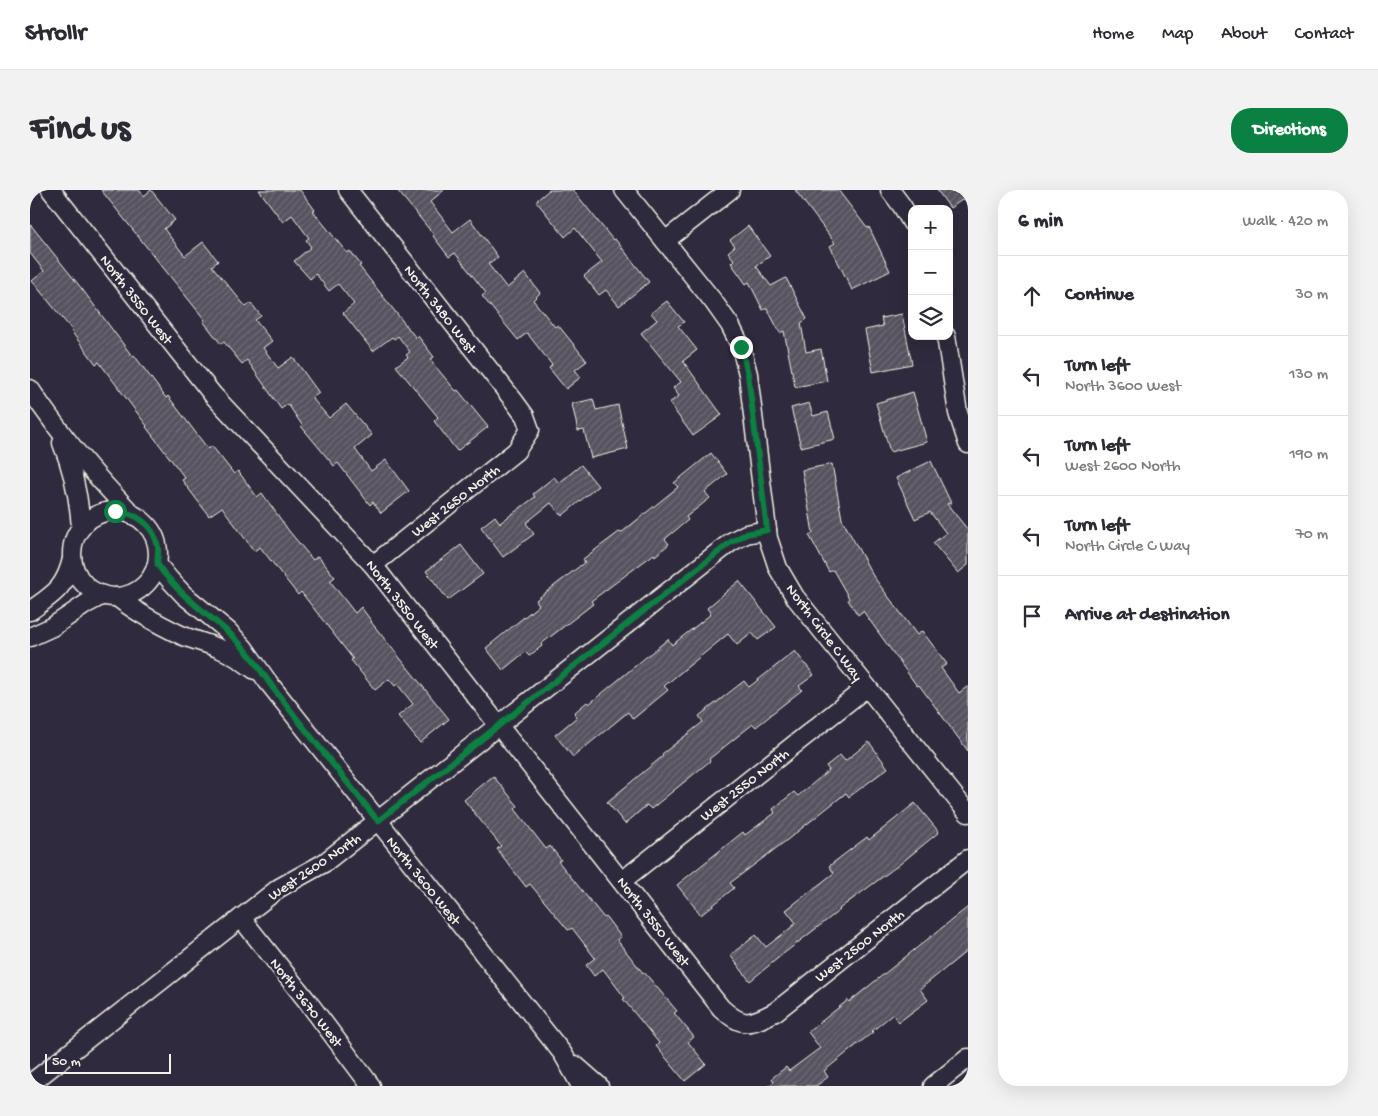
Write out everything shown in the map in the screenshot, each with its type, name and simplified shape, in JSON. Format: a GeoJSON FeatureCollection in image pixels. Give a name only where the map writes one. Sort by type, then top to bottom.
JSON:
{"type":"FeatureCollection","features":[{"type":"Feature","properties":{"kind":"street","name":"North 3550 West"},"geometry":{"type":"LineString","coordinates":[[51,190],[213,395],[373,565],[721,1008],[733,1018],[745,1023]]}},
{"type":"Feature","properties":{"kind":"street","name":"North 3480 West"},"geometry":{"type":"LineString","coordinates":[[348,190],[514,401],[525,416],[530,430]]}},
{"type":"Feature","properties":{"kind":"street","name":"North Circle C Way"},"geometry":{"type":"LineString","coordinates":[[624,190],[713,301],[730,325],[741,347],[748,374],[768,538],[778,568],[795,597],[968,814]]}},
{"type":"Feature","properties":{"kind":"street"},"geometry":{"type":"LineString","coordinates":[[665,241],[730,190]]}},
{"type":"Feature","properties":{"kind":"street"},"geometry":{"type":"LineString","coordinates":[[890,190],[908,217]]}},
{"type":"Feature","properties":{"kind":"street"},"geometry":{"type":"LineString","coordinates":[[947,340],[958,413],[968,444]]}},
{"type":"Feature","properties":{"kind":"street"},"geometry":{"type":"LineString","coordinates":[[30,389],[51,420],[92,472],[134,515],[146,524],[154,536],[158,550],[157,564],[152,577],[142,588],[130,594],[110,596],[86,604],[52,628],[30,637]]}},
{"type":"Feature","properties":{"kind":"street"},"geometry":{"type":"LineString","coordinates":[[51,420],[62,441],[70,464],[80,507],[81,528]]}},
{"type":"Feature","properties":{"kind":"street","name":"West 2650 North"},"geometry":{"type":"LineString","coordinates":[[373,565],[516,451],[530,430]]}},
{"type":"Feature","properties":{"kind":"street"},"geometry":{"type":"LineString","coordinates":[[30,611],[50,598],[67,576],[72,559],[74,540],[81,528],[92,518],[105,512],[120,511],[134,515]]}},
{"type":"Feature","properties":{"kind":"street","name":"West 2600 North"},"geometry":{"type":"LineString","coordinates":[[30,1084],[279,888],[324,864],[731,542],[746,534],[767,530]]}},
{"type":"Feature","properties":{"kind":"street"},"geometry":{"type":"LineString","coordinates":[[72,559],[76,572],[83,584],[94,592],[110,596]]}},
{"type":"Feature","properties":{"kind":"street","name":"North 3600 West"},"geometry":{"type":"LineString","coordinates":[[157,564],[184,595],[228,631],[244,648],[268,682],[563,1054],[581,1086]]}},
{"type":"Feature","properties":{"kind":"street","name":"North 3600 West"},"geometry":{"type":"LineString","coordinates":[[110,596],[162,626],[219,648],[234,656],[258,672],[268,682]]}},
{"type":"Feature","properties":{"kind":"street","name":"West 2550 North"},"geometry":{"type":"LineString","coordinates":[[622,881],[867,687]]}},
{"type":"Feature","properties":{"kind":"street","name":"West 2500 North"},"geometry":{"type":"LineString","coordinates":[[745,1023],[761,1019],[775,1012],[968,859]]}},
{"type":"Feature","properties":{"kind":"street","name":"North 3670 West"},"geometry":{"type":"LineString","coordinates":[[241,918],[308,1002],[364,1083]]}},
{"type":"Feature","properties":{"kind":"street","name":"North 3600 West"},"geometry":{"type":"LineString","coordinates":[[563,1054],[599,1086]]}},
{"type":"Feature","properties":{"kind":"street"},"geometry":{"type":"LineString","coordinates":[[933,1086],[968,1058]]}},
{"type":"Feature","properties":{"kind":"building"},"geometry":{"type":"Polygon","coordinates":[[[101,190],[139,190],[144,196],[151,190],[175,220],[164,229],[185,256],[203,242],[218,261],[212,266],[246,307],[251,303],[261,316],[255,320],[272,341],[263,348],[278,368],[293,357],[319,393],[312,398],[329,418],[346,404],[372,435],[355,449],[371,471],[386,460],[409,491],[381,513],[373,502],[370,505],[338,463],[334,466],[301,426],[288,404],[281,409],[247,360],[242,364],[224,342],[221,344],[203,321],[205,320],[101,190]]]}},
{"type":"Feature","properties":{"kind":"building"},"geometry":{"type":"Polygon","coordinates":[[[259,190],[300,190],[315,210],[313,211],[347,253],[350,251],[361,265],[359,266],[416,338],[418,336],[434,357],[430,360],[456,391],[458,390],[488,427],[457,451],[434,421],[438,417],[396,366],[408,357],[406,355],[410,352],[398,336],[394,339],[392,337],[373,351],[343,313],[354,304],[338,284],[329,291],[316,274],[310,279],[294,261],[311,247],[306,240],[309,238],[292,215],[283,222],[259,190]]]}},
{"type":"Feature","properties":{"kind":"building"},"geometry":{"type":"Polygon","coordinates":[[[397,190],[444,190],[430,202],[453,232],[470,219],[498,257],[488,264],[507,288],[525,273],[540,293],[533,300],[555,327],[558,325],[587,361],[575,370],[581,377],[566,389],[549,368],[552,365],[527,333],[518,340],[482,296],[486,293],[455,253],[449,257],[434,235],[397,190]]]}},
{"type":"Feature","properties":{"kind":"building"},"geometry":{"type":"Polygon","coordinates":[[[549,190],[573,190],[649,282],[619,306],[606,290],[599,295],[584,276],[602,262],[575,228],[565,237],[536,201],[549,190]]]}},
{"type":"Feature","properties":{"kind":"building"},"geometry":{"type":"Polygon","coordinates":[[[795,190],[838,190],[867,228],[869,227],[890,271],[852,290],[830,246],[835,243],[795,190]]]}},
{"type":"Feature","properties":{"kind":"building"},"geometry":{"type":"Polygon","coordinates":[[[937,190],[968,190],[968,196],[953,206],[948,205],[937,190]]]}},
{"type":"Feature","properties":{"kind":"building"},"geometry":{"type":"Polygon","coordinates":[[[30,224],[132,356],[134,355],[166,398],[168,396],[208,449],[212,446],[234,474],[238,471],[257,497],[262,493],[289,531],[313,560],[318,556],[335,577],[330,581],[355,613],[361,607],[449,719],[420,743],[398,716],[413,704],[397,684],[395,686],[389,679],[375,690],[301,592],[298,595],[260,547],[254,551],[222,507],[209,516],[182,480],[185,478],[99,362],[96,364],[72,330],[32,281],[44,271],[30,253],[30,224]]]}},
{"type":"Feature","properties":{"kind":"building"},"geometry":{"type":"Polygon","coordinates":[[[748,226],[770,256],[756,266],[771,286],[786,278],[807,319],[801,323],[806,352],[821,349],[827,381],[795,387],[784,331],[780,333],[767,308],[763,310],[749,282],[746,284],[731,263],[734,260],[728,252],[735,246],[730,240],[748,226]]]}},
{"type":"Feature","properties":{"kind":"building"},"geometry":{"type":"Polygon","coordinates":[[[667,301],[684,322],[678,326],[697,350],[683,361],[722,415],[693,436],[669,403],[679,396],[673,388],[681,382],[641,333],[657,320],[651,313],[667,301]]]}},
{"type":"Feature","properties":{"kind":"building"},"geometry":{"type":"Polygon","coordinates":[[[902,314],[912,364],[873,372],[865,330],[883,326],[881,318],[902,314]]]}},
{"type":"Feature","properties":{"kind":"building"},"geometry":{"type":"Polygon","coordinates":[[[913,392],[927,442],[890,452],[876,403],[913,392]]]}},
{"type":"Feature","properties":{"kind":"building"},"geometry":{"type":"Polygon","coordinates":[[[593,399],[596,410],[618,405],[628,449],[591,458],[584,430],[578,431],[572,404],[593,399]]]}},
{"type":"Feature","properties":{"kind":"building"},"geometry":{"type":"Polygon","coordinates":[[[809,403],[813,416],[828,412],[835,439],[801,447],[791,408],[809,403]]]}},
{"type":"Feature","properties":{"kind":"building"},"geometry":{"type":"Polygon","coordinates":[[[711,453],[727,474],[705,492],[710,498],[686,517],[688,520],[665,539],[669,544],[591,601],[593,604],[541,644],[542,646],[529,656],[525,652],[503,670],[486,648],[539,605],[536,600],[585,562],[583,559],[619,532],[621,533],[678,487],[674,483],[711,453]]]}},
{"type":"Feature","properties":{"kind":"building"},"geometry":{"type":"Polygon","coordinates":[[[931,461],[951,503],[947,504],[968,530],[968,565],[958,573],[933,543],[946,533],[930,512],[915,519],[896,478],[931,461]]]}},
{"type":"Feature","properties":{"kind":"building"},"geometry":{"type":"Polygon","coordinates":[[[832,464],[842,519],[873,576],[917,635],[922,631],[947,664],[941,668],[959,693],[968,686],[968,751],[919,685],[917,686],[863,611],[858,615],[833,570],[829,572],[809,535],[813,533],[802,470],[832,464]]]}},
{"type":"Feature","properties":{"kind":"building"},"geometry":{"type":"Polygon","coordinates":[[[581,465],[598,486],[562,516],[551,503],[526,523],[534,534],[503,557],[481,527],[495,516],[500,523],[535,497],[533,494],[554,477],[559,483],[581,465]]]}},
{"type":"Feature","properties":{"kind":"building"},"geometry":{"type":"Polygon","coordinates":[[[461,545],[483,574],[448,600],[426,571],[461,545]]]}},
{"type":"Feature","properties":{"kind":"building"},"geometry":{"type":"Polygon","coordinates":[[[739,581],[776,627],[758,640],[752,633],[737,645],[728,634],[664,686],[668,690],[633,719],[628,712],[573,757],[555,735],[577,717],[574,713],[587,702],[589,704],[668,639],[672,645],[711,614],[707,608],[739,581]]]}},
{"type":"Feature","properties":{"kind":"building"},"geometry":{"type":"Polygon","coordinates":[[[795,651],[814,675],[799,686],[802,690],[756,727],[753,724],[651,809],[647,805],[625,824],[607,802],[663,756],[662,754],[703,722],[699,716],[744,681],[749,687],[795,651]]]}},
{"type":"Feature","properties":{"kind":"building"},"geometry":{"type":"Polygon","coordinates":[[[869,742],[888,768],[849,797],[846,793],[730,883],[734,888],[701,915],[677,885],[743,832],[745,835],[775,813],[773,809],[794,792],[798,796],[829,770],[826,766],[840,755],[845,761],[869,742]]]}},
{"type":"Feature","properties":{"kind":"building"},"geometry":{"type":"Polygon","coordinates":[[[493,776],[518,806],[515,809],[546,849],[550,846],[561,860],[558,861],[604,918],[606,917],[621,937],[617,940],[677,1011],[674,1013],[694,1037],[688,1042],[706,1064],[685,1081],[656,1046],[659,1043],[623,999],[625,998],[603,969],[594,976],[586,965],[595,958],[572,928],[568,930],[530,884],[526,887],[497,849],[501,846],[464,800],[493,776]]]}},
{"type":"Feature","properties":{"kind":"building"},"geometry":{"type":"Polygon","coordinates":[[[915,803],[939,832],[750,981],[730,955],[756,935],[766,947],[788,930],[796,923],[786,910],[834,873],[829,866],[867,837],[869,840],[915,803]]]}},
{"type":"Feature","properties":{"kind":"building"},"geometry":{"type":"Polygon","coordinates":[[[968,907],[968,950],[920,989],[928,1000],[899,1022],[893,1014],[824,1071],[828,1077],[816,1086],[769,1086],[774,1082],[772,1078],[786,1067],[789,1071],[820,1048],[808,1032],[848,1000],[849,1002],[968,907]]]}},
{"type":"Feature","properties":{"kind":"route"},"geometry":{"type":"LineString","coordinates":[[115,511],[134,515],[149,527],[157,545],[157,564],[184,595],[228,631],[244,648],[268,682],[378,821],[731,542],[746,534],[767,530],[748,374],[741,347]]}}]}
